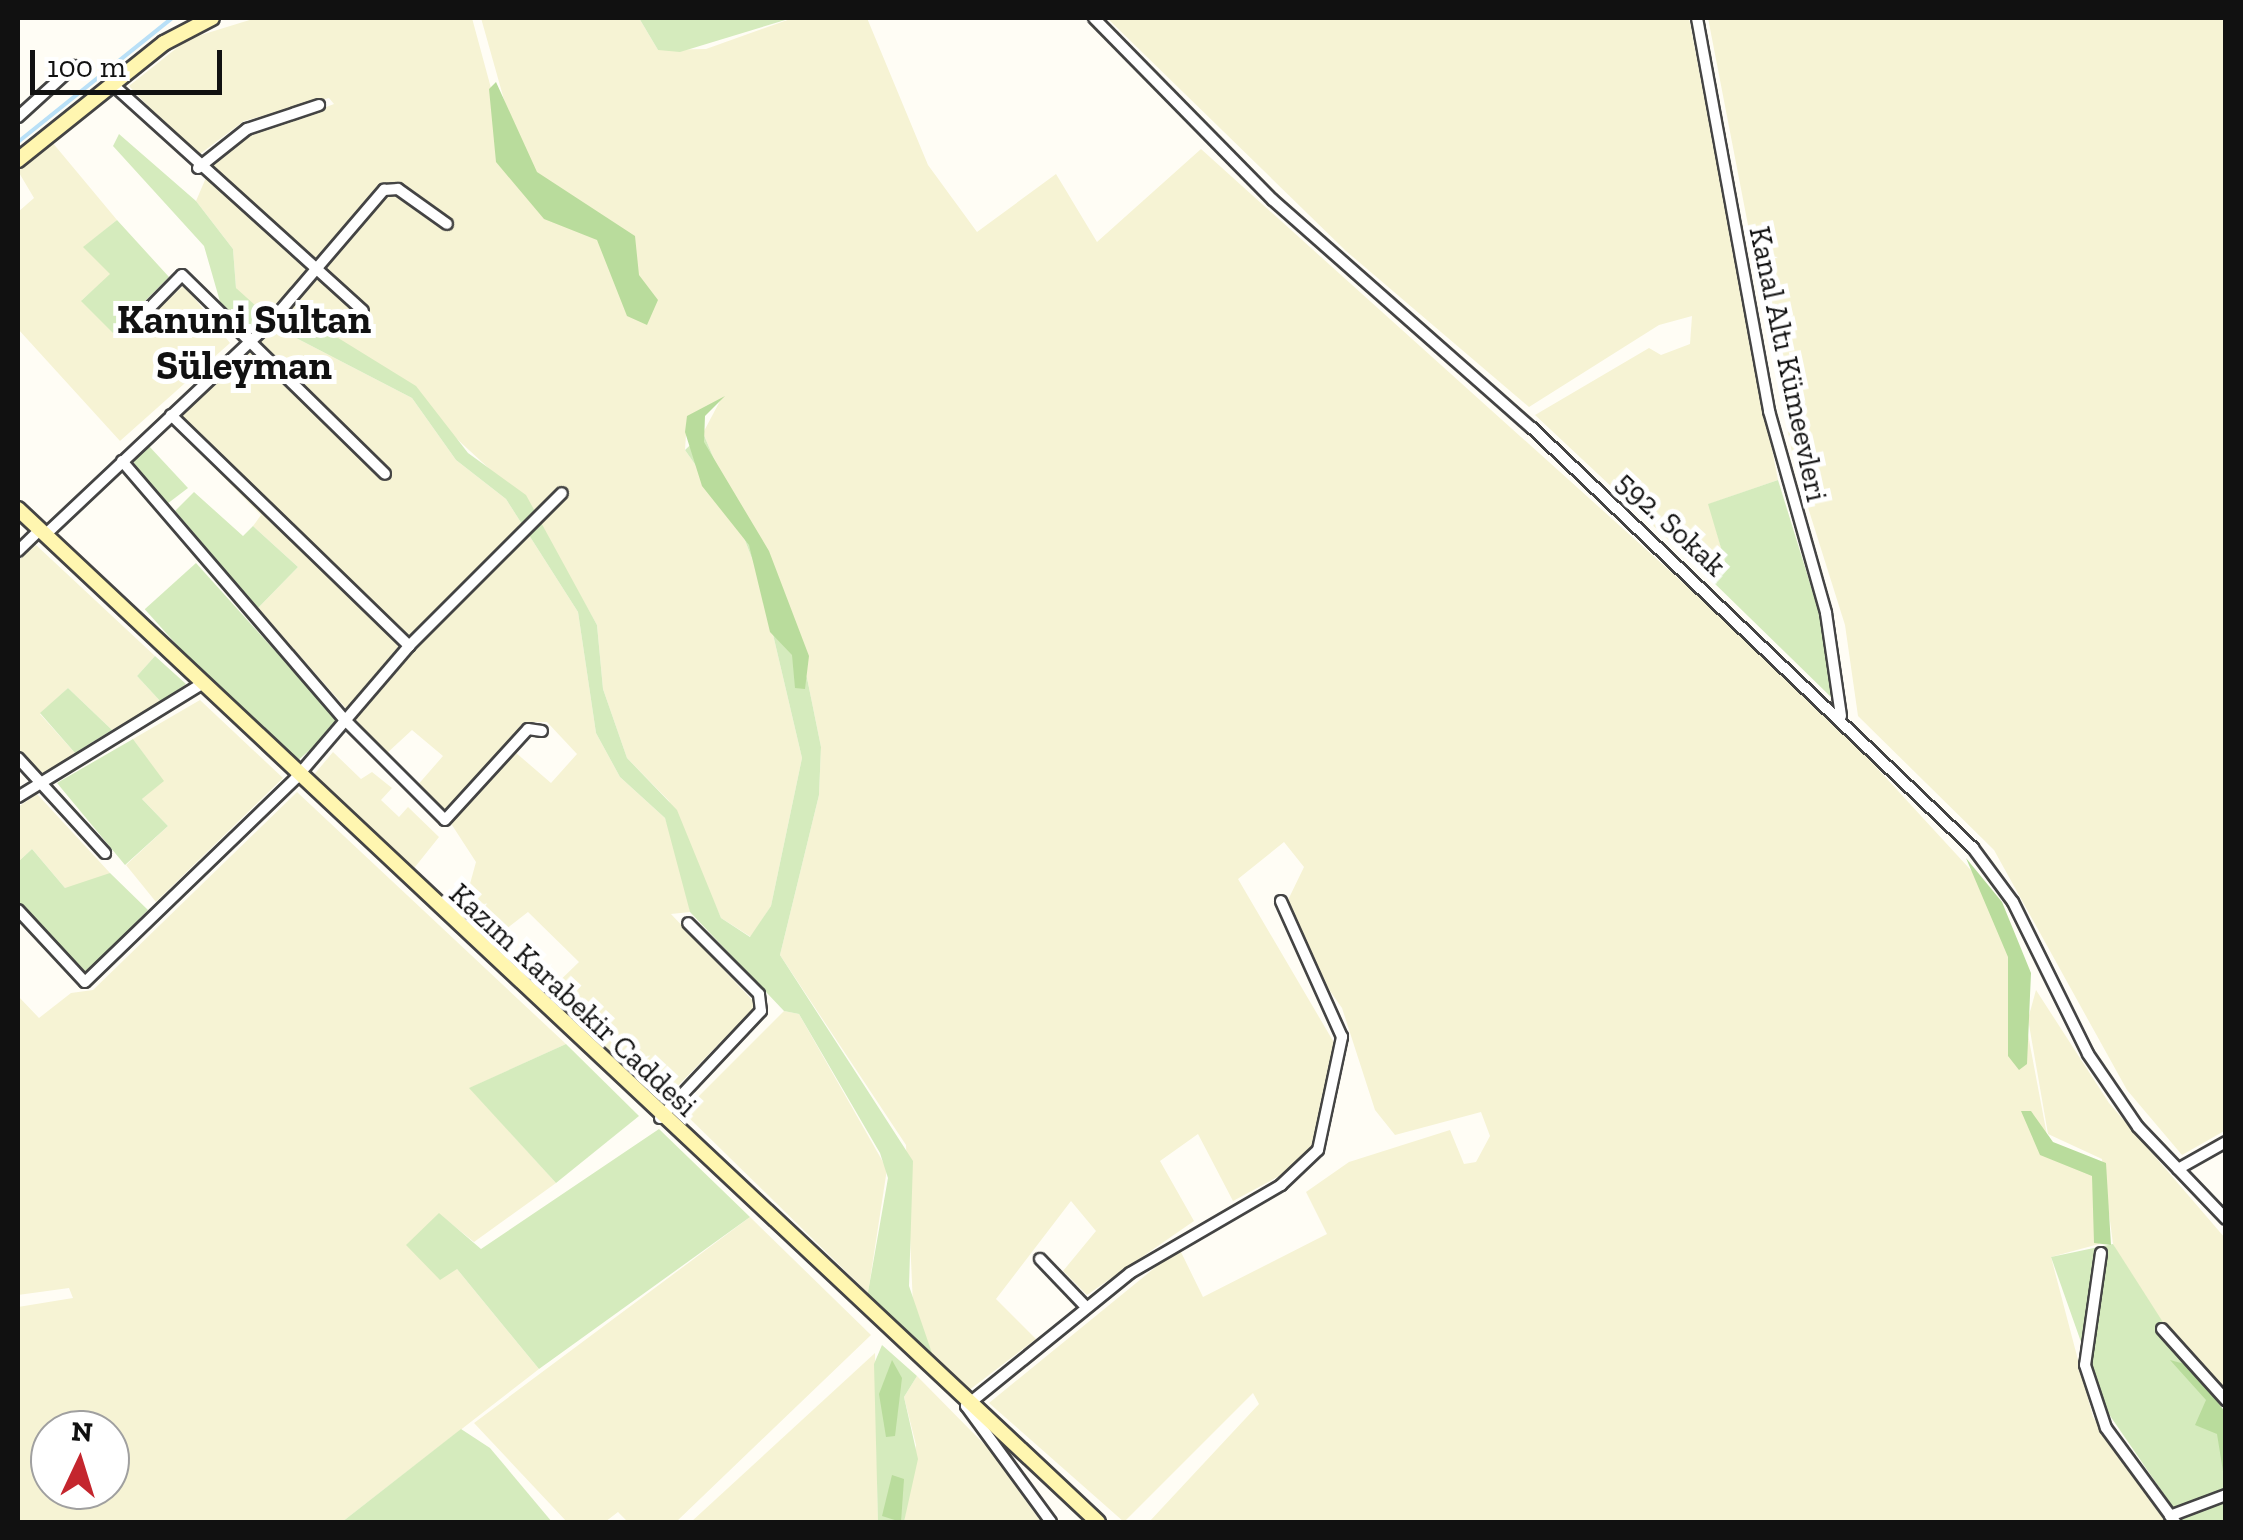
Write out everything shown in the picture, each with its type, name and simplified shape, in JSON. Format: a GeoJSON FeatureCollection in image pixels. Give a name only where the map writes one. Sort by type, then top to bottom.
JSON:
{"type":"FeatureCollection","features":[{"type":"Feature","properties":{"kind":"street"},"geometry":{"type":"LineString","coordinates":[[18,160],[112,84],[212,18]]}},
{"type":"Feature","properties":{"kind":"street","name":"592. Sokak"},"geometry":{"type":"LineString","coordinates":[[1094,18],[1272,200],[1841,718],[1972,848],[2013,902],[2042,972],[2138,1127],[2226,1220]]}},
{"type":"Feature","properties":{"kind":"street","name":"Kanal Altı Kümeevleri"},"geometry":{"type":"LineString","coordinates":[[1697,18],[1769,410],[1826,613],[1841,718]]}},
{"type":"Feature","properties":{"kind":"street"},"geometry":{"type":"LineString","coordinates":[[18,117],[74,66]]}},
{"type":"Feature","properties":{"kind":"street"},"geometry":{"type":"LineString","coordinates":[[112,84],[198,168],[363,311]]}},
{"type":"Feature","properties":{"kind":"street"},"geometry":{"type":"LineString","coordinates":[[198,168],[247,129],[319,104]]}},
{"type":"Feature","properties":{"kind":"street"},"geometry":{"type":"LineString","coordinates":[[18,551],[122,460],[248,339],[388,188],[447,224]]}},
{"type":"Feature","properties":{"kind":"street"},"geometry":{"type":"LineString","coordinates":[[127,331],[182,274],[385,474]]}},
{"type":"Feature","properties":{"kind":"street"},"geometry":{"type":"LineString","coordinates":[[170,415],[409,646]]}},
{"type":"Feature","properties":{"kind":"street"},"geometry":{"type":"LineString","coordinates":[[122,460],[345,720],[445,820],[528,729],[542,731]]}},
{"type":"Feature","properties":{"kind":"street"},"geometry":{"type":"LineString","coordinates":[[18,910],[86,982],[296,778],[409,646],[562,493]]}},
{"type":"Feature","properties":{"kind":"street","name":"Kazım Karabekir Caddesi"},"geometry":{"type":"LineString","coordinates":[[18,509],[296,778],[659,1119],[966,1406],[1098,1522]]}},
{"type":"Feature","properties":{"kind":"street"},"geometry":{"type":"LineString","coordinates":[[18,797],[200,684]]}},
{"type":"Feature","properties":{"kind":"street"},"geometry":{"type":"LineString","coordinates":[[18,758],[105,854]]}},
{"type":"Feature","properties":{"kind":"street"},"geometry":{"type":"LineString","coordinates":[[1052,1522],[966,1406],[1085,1306],[1306,1168],[1318,1150],[1342,1037],[1281,902]]}},
{"type":"Feature","properties":{"kind":"street"},"geometry":{"type":"LineString","coordinates":[[659,1119],[758,1018],[762,1001],[688,922]]}},
{"type":"Feature","properties":{"kind":"street"},"geometry":{"type":"LineString","coordinates":[[2178,1168],[2226,1142]]}},
{"type":"Feature","properties":{"kind":"street"},"geometry":{"type":"LineString","coordinates":[[2101,1253],[2082,1344],[2106,1428],[2172,1519],[2226,1496]]}},
{"type":"Feature","properties":{"kind":"street"},"geometry":{"type":"LineString","coordinates":[[1040,1259],[1085,1306]]}},
{"type":"Feature","properties":{"kind":"street"},"geometry":{"type":"LineString","coordinates":[[2162,1329],[2226,1400]]}},
{"type":"Feature","properties":{"kind":"shaded area"},"geometry":{"type":"Polygon","coordinates":[[[256,18],[472,18],[508,151],[517,146],[481,18],[639,18],[658,50],[706,49],[793,18],[867,18],[928,165],[977,232],[1056,174],[1097,242],[1201,149],[1819,705],[1991,892],[2016,971],[2050,1151],[2098,1171],[2099,1244],[2051,1257],[2093,1417],[2166,1522],[1149,1522],[1259,1404],[1253,1393],[1124,1522],[989,1403],[1179,1248],[1203,1297],[1327,1234],[1306,1192],[1349,1162],[1450,1130],[1464,1164],[1476,1162],[1490,1136],[1481,1112],[1395,1135],[1375,1110],[1342,1008],[1304,954],[1288,900],[1304,867],[1284,842],[1238,879],[1336,1046],[1313,1146],[1294,1168],[1233,1201],[1198,1134],[1160,1161],[1194,1221],[1087,1295],[1063,1271],[1096,1231],[1071,1201],[996,1299],[1036,1339],[968,1391],[934,1359],[913,1306],[906,1145],[780,955],[819,795],[821,747],[807,678],[703,433],[721,399],[687,420],[685,450],[741,530],[760,579],[802,758],[771,906],[751,937],[721,918],[669,801],[627,758],[603,689],[597,625],[530,506],[371,360],[303,321],[247,306],[236,288],[233,249],[196,201],[211,166],[245,138],[334,104],[329,98],[244,121],[196,157],[129,86],[188,39],[256,18]]]}},
{"type":"Feature","properties":{"kind":"shaded area"},"geometry":{"type":"Polygon","coordinates":[[[1107,18],[1689,18],[1778,480],[1709,504],[1726,566],[1709,578],[1535,415],[1649,348],[1661,355],[1690,344],[1692,316],[1659,325],[1529,407],[1346,251],[1107,18]]]}},
{"type":"Feature","properties":{"kind":"shaded area"},"geometry":{"type":"Polygon","coordinates":[[[1708,18],[2225,18],[2226,1130],[2182,1155],[2127,1090],[1994,850],[1858,716],[1845,625],[1794,463],[1708,18]]]}},
{"type":"Feature","properties":{"kind":"shaded area"},"geometry":{"type":"Polygon","coordinates":[[[52,142],[117,220],[84,247],[111,274],[82,300],[128,338],[184,285],[230,343],[120,441],[18,329],[18,212],[34,198],[18,171],[52,142]]]}},
{"type":"Feature","properties":{"kind":"shaded area"},"geometry":{"type":"Polygon","coordinates":[[[273,326],[412,398],[456,460],[506,499],[578,612],[596,733],[620,777],[665,818],[688,885],[690,912],[671,914],[757,1005],[663,1101],[547,993],[579,962],[528,912],[492,940],[462,913],[476,862],[450,822],[515,752],[551,783],[577,754],[547,722],[528,722],[447,811],[416,787],[443,756],[412,730],[386,754],[258,608],[298,567],[253,526],[261,515],[170,423],[242,357],[253,332],[273,326]]]}},
{"type":"Feature","properties":{"kind":"shaded area"},"geometry":{"type":"Polygon","coordinates":[[[36,545],[155,656],[137,676],[161,702],[112,730],[68,688],[40,714],[75,753],[43,775],[18,750],[18,561],[36,545]]]}},
{"type":"Feature","properties":{"kind":"shaded area"},"geometry":{"type":"Polygon","coordinates":[[[200,700],[283,778],[156,902],[126,865],[168,826],[142,799],[163,781],[133,739],[200,700]]]}},
{"type":"Feature","properties":{"kind":"shaded area"},"geometry":{"type":"Polygon","coordinates":[[[333,752],[361,779],[372,772],[392,788],[381,800],[399,817],[408,807],[439,837],[411,872],[312,777],[333,752]]]}},
{"type":"Feature","properties":{"kind":"shaded area"},"geometry":{"type":"Polygon","coordinates":[[[297,792],[566,1044],[470,1088],[556,1183],[474,1242],[439,1214],[457,1269],[539,1369],[342,1522],[18,1522],[18,1307],[73,1298],[69,1288],[18,1295],[18,996],[39,1018],[71,993],[93,990],[297,792]]]}},
{"type":"Feature","properties":{"kind":"shaded area"},"geometry":{"type":"Polygon","coordinates":[[[37,794],[110,873],[95,885],[65,888],[32,849],[18,862],[18,807],[37,794]]]}},
{"type":"Feature","properties":{"kind":"shaded area"},"geometry":{"type":"Polygon","coordinates":[[[2036,990],[2109,1103],[2225,1238],[2225,1393],[2148,1311],[2113,1244],[2102,1159],[2048,1134],[2028,1019],[2036,990]]]}},
{"type":"Feature","properties":{"kind":"shaded area"},"geometry":{"type":"Polygon","coordinates":[[[784,1011],[799,1014],[887,1169],[868,1293],[683,1112],[784,1011]]]}},
{"type":"Feature","properties":{"kind":"shaded area"},"geometry":{"type":"Polygon","coordinates":[[[750,1217],[871,1335],[676,1522],[628,1522],[618,1512],[605,1522],[567,1522],[474,1423],[750,1217]]]}},
{"type":"Feature","properties":{"kind":"shaded area"},"geometry":{"type":"Polygon","coordinates":[[[875,1353],[878,1522],[691,1522],[875,1353]]]}},
{"type":"Feature","properties":{"kind":"shaded area"},"geometry":{"type":"Polygon","coordinates":[[[917,1376],[989,1449],[1041,1522],[904,1522],[916,1445],[904,1397],[917,1376]]]}},
{"type":"Feature","properties":{"kind":"green space"},"geometry":{"type":"Polygon","coordinates":[[[639,18],[792,18],[680,52],[658,50],[639,18]]]}},
{"type":"Feature","properties":{"kind":"green space"},"geometry":{"type":"Polygon","coordinates":[[[496,82],[537,172],[635,236],[639,275],[658,300],[647,325],[627,316],[597,240],[544,219],[496,162],[489,89],[496,82]]]}},
{"type":"Feature","properties":{"kind":"green space"},"geometry":{"type":"Polygon","coordinates":[[[119,134],[196,201],[233,249],[236,288],[266,315],[263,329],[241,328],[221,305],[204,246],[113,146],[119,134]]]}},
{"type":"Feature","properties":{"kind":"green space"},"geometry":{"type":"Polygon","coordinates":[[[117,220],[169,277],[113,333],[81,301],[110,274],[83,247],[117,220]]]}},
{"type":"Feature","properties":{"kind":"green space"},"geometry":{"type":"Polygon","coordinates":[[[277,316],[335,336],[416,386],[468,453],[526,495],[597,625],[603,689],[627,758],[677,810],[721,918],[750,937],[771,906],[802,758],[760,579],[741,530],[685,450],[703,433],[807,678],[821,747],[819,795],[780,955],[913,1161],[909,1286],[934,1359],[867,1298],[888,1178],[880,1153],[799,1014],[784,1011],[690,912],[665,818],[620,777],[596,733],[578,612],[506,499],[456,460],[412,398],[273,326],[277,316]]]}},
{"type":"Feature","properties":{"kind":"green space"},"geometry":{"type":"Polygon","coordinates":[[[725,396],[705,416],[704,442],[769,551],[809,656],[805,689],[795,688],[792,655],[770,632],[749,545],[702,486],[685,432],[687,416],[725,396]]]}},
{"type":"Feature","properties":{"kind":"green space"},"geometry":{"type":"Polygon","coordinates":[[[148,445],[188,488],[167,504],[137,472],[133,459],[148,445]]]}},
{"type":"Feature","properties":{"kind":"green space"},"geometry":{"type":"Polygon","coordinates":[[[1778,480],[1826,635],[1832,698],[1709,578],[1726,565],[1708,504],[1778,480]]]}},
{"type":"Feature","properties":{"kind":"green space"},"geometry":{"type":"Polygon","coordinates":[[[194,492],[243,536],[253,526],[298,567],[258,608],[175,511],[194,492]]]}},
{"type":"Feature","properties":{"kind":"green space"},"geometry":{"type":"Polygon","coordinates":[[[196,563],[340,723],[289,769],[145,609],[196,563]]]}},
{"type":"Feature","properties":{"kind":"green space"},"geometry":{"type":"Polygon","coordinates":[[[155,656],[186,684],[161,702],[137,676],[155,656]]]}},
{"type":"Feature","properties":{"kind":"green space"},"geometry":{"type":"Polygon","coordinates":[[[68,688],[112,730],[75,753],[40,713],[68,688]]]}},
{"type":"Feature","properties":{"kind":"green space"},"geometry":{"type":"Polygon","coordinates":[[[133,739],[164,781],[142,799],[168,826],[125,865],[57,783],[133,739]]]}},
{"type":"Feature","properties":{"kind":"green space"},"geometry":{"type":"Polygon","coordinates":[[[32,849],[65,888],[110,873],[148,910],[86,973],[18,901],[18,862],[32,849]]]}},
{"type":"Feature","properties":{"kind":"green space"},"geometry":{"type":"Polygon","coordinates":[[[1966,858],[2002,902],[2031,973],[2027,1064],[2019,1070],[2008,1056],[2008,957],[1966,858]]]}},
{"type":"Feature","properties":{"kind":"green space"},"geometry":{"type":"Polygon","coordinates":[[[566,1044],[639,1116],[556,1183],[469,1088],[566,1044]]]}},
{"type":"Feature","properties":{"kind":"green space"},"geometry":{"type":"Polygon","coordinates":[[[2021,1111],[2031,1111],[2053,1142],[2106,1163],[2111,1245],[2094,1243],[2092,1176],[2040,1155],[2021,1111]]]}},
{"type":"Feature","properties":{"kind":"green space"},"geometry":{"type":"Polygon","coordinates":[[[659,1129],[750,1217],[539,1369],[457,1269],[440,1280],[406,1245],[439,1213],[481,1249],[659,1129]]]}},
{"type":"Feature","properties":{"kind":"green space"},"geometry":{"type":"Polygon","coordinates":[[[2113,1244],[2221,1413],[2225,1522],[2183,1522],[2104,1407],[2051,1257],[2113,1244]]]}},
{"type":"Feature","properties":{"kind":"green space"},"geometry":{"type":"Polygon","coordinates":[[[882,1345],[917,1376],[904,1397],[918,1459],[904,1522],[878,1522],[874,1364],[882,1345]]]}},
{"type":"Feature","properties":{"kind":"green space"},"geometry":{"type":"Polygon","coordinates":[[[892,1360],[902,1378],[895,1436],[886,1437],[879,1394],[892,1360]]]}},
{"type":"Feature","properties":{"kind":"green space"},"geometry":{"type":"Polygon","coordinates":[[[2170,1360],[2192,1366],[2225,1412],[2225,1484],[2217,1434],[2195,1425],[2206,1400],[2170,1360]]]}},
{"type":"Feature","properties":{"kind":"green space"},"geometry":{"type":"Polygon","coordinates":[[[461,1429],[490,1448],[552,1522],[342,1522],[461,1429]]]}},
{"type":"Feature","properties":{"kind":"green space"},"geometry":{"type":"Polygon","coordinates":[[[892,1475],[904,1479],[901,1522],[882,1516],[892,1475]]]}},
{"type":"Feature","properties":{"kind":"waterway"},"geometry":{"type":"LineString","coordinates":[[18,142],[172,18]]}},
{"type":"Feature","properties":{"kind":"district","name":"Kanuni Sultan Süleyman"},"geometry":{"type":"Point","coordinates":[244,342]}}]}
